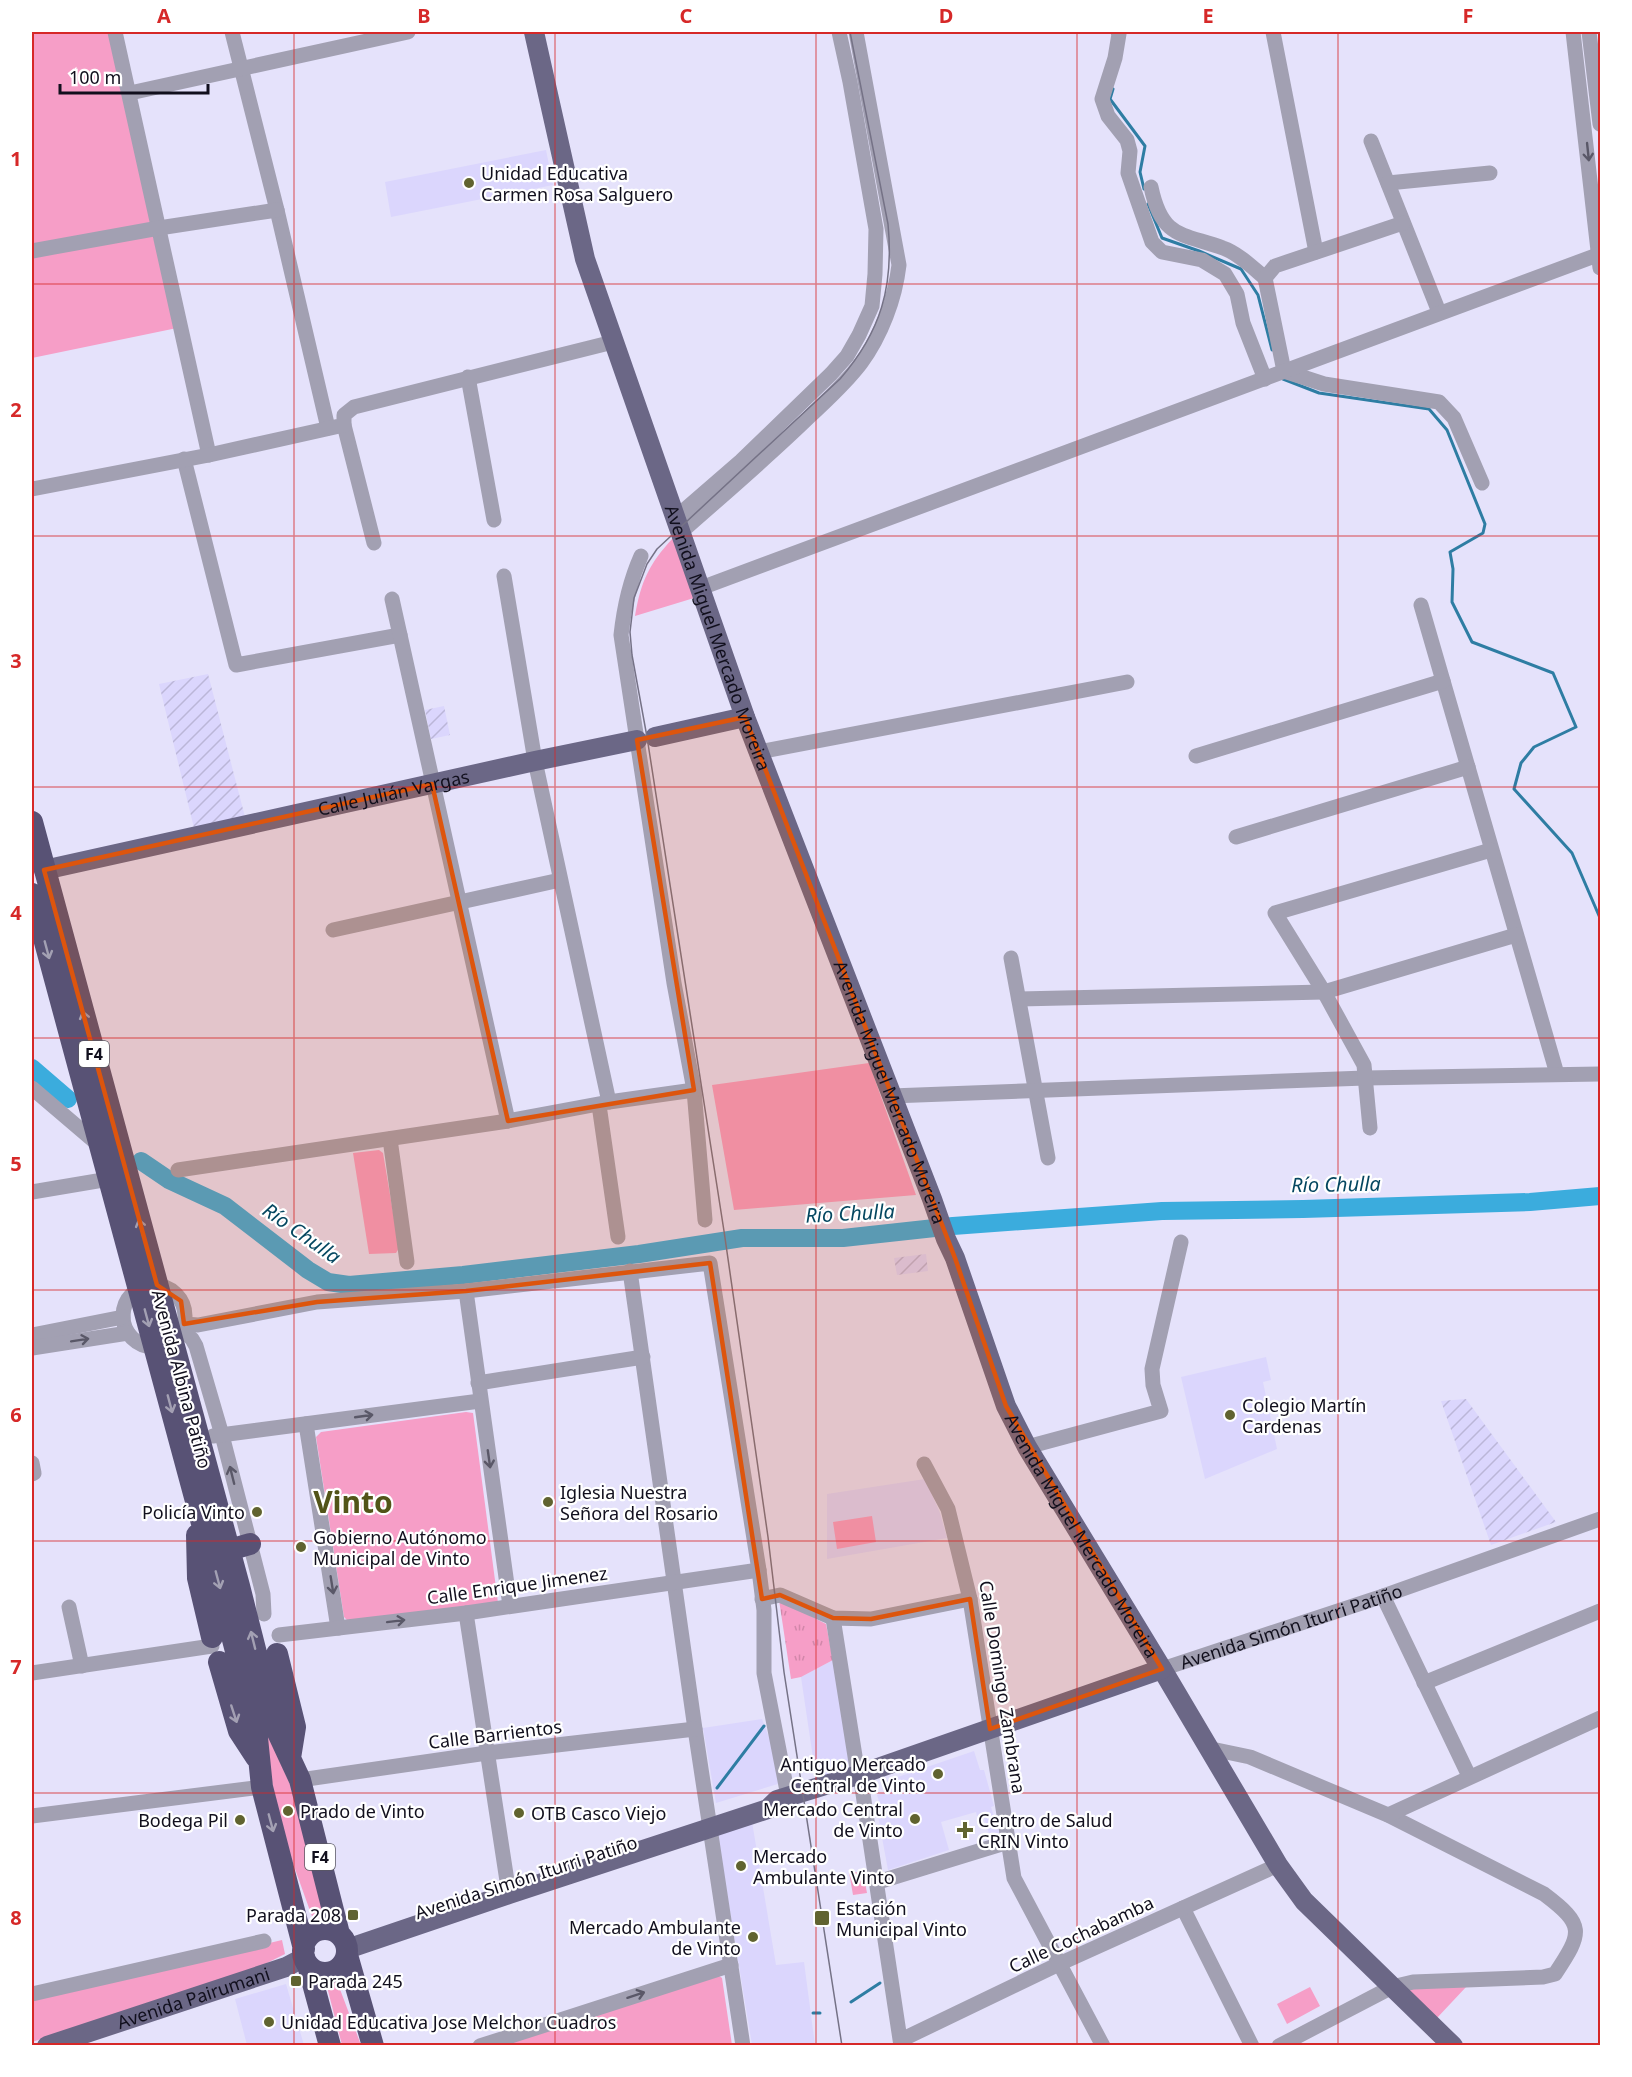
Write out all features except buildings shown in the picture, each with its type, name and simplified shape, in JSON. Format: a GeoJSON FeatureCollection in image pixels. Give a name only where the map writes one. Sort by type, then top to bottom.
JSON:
{"type":"FeatureCollection","features":[{"type":"Feature","properties":{"kind":"highway","name":"Avenida Albina Patiño"},"geometry":{"type":"LineString","coordinates":[[32,822],[148,1287]]}},
{"type":"Feature","properties":{"kind":"highway","name":"Avenida Albina Patiño"},"geometry":{"type":"LineString","coordinates":[[32,894],[109,1179],[148,1287],[173,1336],[198,1438],[239,1547],[262,1787],[330,2046]]}},
{"type":"Feature","properties":{"kind":"highway","name":"Avenida Albina Patiño"},"geometry":{"type":"LineString","coordinates":[[173,1336],[197,1504],[245,1613]]}},
{"type":"Feature","properties":{"kind":"highway"},"geometry":{"type":"LineString","coordinates":[[197,1504],[198,1578],[214,1648],[239,1731],[259,1763]]}},
{"type":"Feature","properties":{"kind":"highway"},"geometry":{"type":"LineString","coordinates":[[278,1644],[295,1727],[290,1758]]}},
{"type":"Feature","properties":{"kind":"highway","name":"Avenida Albina Patiño"},"geometry":{"type":"LineString","coordinates":[[251,1673],[300,1780],[373,2046]]}},
{"type":"Feature","properties":{"kind":"highway"},"geometry":{"type":"LineString","coordinates":[[328,1929],[344,1944],[342,1965],[333,1971],[317,1971],[306,1957],[308,1938],[317,1930],[328,1929]]}},
{"type":"Feature","properties":{"kind":"main road","name":"Avenida Miguel Mercado Moreira"},"geometry":{"type":"LineString","coordinates":[[534,32],[580,244],[613,342],[745,717],[955,1258],[1006,1406],[1027,1447],[1278,1865],[1304,1901],[1453,2046]]}},
{"type":"Feature","properties":{"kind":"main road","name":"Calle Julián Vargas"},"geometry":{"type":"LineString","coordinates":[[44,870],[535,760],[745,717]]}},
{"type":"Feature","properties":{"kind":"main road","name":"Avenida Simón Iturri Patiño"},"geometry":{"type":"LineString","coordinates":[[344,1944],[710,1822],[768,1809],[783,1798],[859,1775],[1162,1669]]}},
{"type":"Feature","properties":{"kind":"main road","name":"Avenida Pairumani"},"geometry":{"type":"LineString","coordinates":[[47,2046],[286,1967],[306,1957]]}},
{"type":"Feature","properties":{"kind":"street"},"geometry":{"type":"LineString","coordinates":[[115,32],[210,455]]}},
{"type":"Feature","properties":{"kind":"street"},"geometry":{"type":"LineString","coordinates":[[232,32],[277,210],[336,426],[374,543]]}},
{"type":"Feature","properties":{"kind":"street"},"geometry":{"type":"LineString","coordinates":[[130,93],[241,68],[352,38],[408,32]]}},
{"type":"Feature","properties":{"kind":"street"},"geometry":{"type":"LineString","coordinates":[[677,526],[831,374],[846,356],[872,306],[876,229],[839,32]]}},
{"type":"Feature","properties":{"kind":"street"},"geometry":{"type":"LineString","coordinates":[[677,526],[797,429],[846,382],[874,342],[896,290],[899,265],[856,32]]}},
{"type":"Feature","properties":{"kind":"street"},"geometry":{"type":"LineString","coordinates":[[1118,32],[1115,58],[1102,99],[1108,116],[1127,140],[1130,151],[1128,173],[1152,242],[1162,252],[1202,260],[1225,274],[1237,294],[1243,323],[1277,374],[1324,384],[1439,402],[1454,418],[1482,483]]}},
{"type":"Feature","properties":{"kind":"street"},"geometry":{"type":"LineString","coordinates":[[1273,32],[1316,252]]}},
{"type":"Feature","properties":{"kind":"street"},"geometry":{"type":"LineString","coordinates":[[1573,32],[1596,113]]}},
{"type":"Feature","properties":{"kind":"street"},"geometry":{"type":"LineString","coordinates":[[701,588],[1439,312],[1600,259],[1596,113],[1589,32]]}},
{"type":"Feature","properties":{"kind":"street"},"geometry":{"type":"LineString","coordinates":[[1371,141],[1439,312]]}},
{"type":"Feature","properties":{"kind":"street"},"geometry":{"type":"LineString","coordinates":[[1388,183],[1490,173]]}},
{"type":"Feature","properties":{"kind":"street"},"geometry":{"type":"LineString","coordinates":[[1151,187],[1155,203],[1164,221],[1180,235],[1225,248],[1265,278],[1277,374]]}},
{"type":"Feature","properties":{"kind":"street"},"geometry":{"type":"LineString","coordinates":[[32,251],[277,210]]}},
{"type":"Feature","properties":{"kind":"street"},"geometry":{"type":"LineString","coordinates":[[1265,278],[1275,266],[1403,223]]}},
{"type":"Feature","properties":{"kind":"street"},"geometry":{"type":"LineString","coordinates":[[32,489],[210,455],[336,426],[354,407],[613,342]]}},
{"type":"Feature","properties":{"kind":"street"},"geometry":{"type":"LineString","coordinates":[[468,377],[494,520]]}},
{"type":"Feature","properties":{"kind":"street"},"geometry":{"type":"LineString","coordinates":[[184,459],[236,665],[400,635]]}},
{"type":"Feature","properties":{"kind":"street"},"geometry":{"type":"LineString","coordinates":[[641,556],[630,581],[624,604],[621,635],[646,738],[674,983],[694,1090],[705,1221]]}},
{"type":"Feature","properties":{"kind":"street"},"geometry":{"type":"LineString","coordinates":[[504,576],[535,760],[582,973],[604,1103],[618,1237]]}},
{"type":"Feature","properties":{"kind":"street"},"geometry":{"type":"LineString","coordinates":[[392,599],[508,1121]]}},
{"type":"Feature","properties":{"kind":"street"},"geometry":{"type":"LineString","coordinates":[[1421,605],[1557,1074]]}},
{"type":"Feature","properties":{"kind":"street"},"geometry":{"type":"LineString","coordinates":[[1196,756],[1443,681]]}},
{"type":"Feature","properties":{"kind":"street"},"geometry":{"type":"LineString","coordinates":[[759,752],[1127,682]]}},
{"type":"Feature","properties":{"kind":"street"},"geometry":{"type":"LineString","coordinates":[[1236,837],[1468,767]]}},
{"type":"Feature","properties":{"kind":"street"},"geometry":{"type":"LineString","coordinates":[[1370,1128],[1364,1065],[1324,992],[1275,913],[1491,850]]}},
{"type":"Feature","properties":{"kind":"street"},"geometry":{"type":"LineString","coordinates":[[333,930],[460,904],[560,880]]}},
{"type":"Feature","properties":{"kind":"street"},"geometry":{"type":"LineString","coordinates":[[1019,999],[1324,992],[1516,935]]}},
{"type":"Feature","properties":{"kind":"street"},"geometry":{"type":"LineString","coordinates":[[1011,958],[1048,1158]]}},
{"type":"Feature","properties":{"kind":"street"},"geometry":{"type":"LineString","coordinates":[[891,1096],[1365,1078],[1600,1074]]}},
{"type":"Feature","properties":{"kind":"street"},"geometry":{"type":"LineString","coordinates":[[32,1088],[100,1146]]}},
{"type":"Feature","properties":{"kind":"street"},"geometry":{"type":"LineString","coordinates":[[178,1170],[508,1121],[604,1103],[694,1090]]}},
{"type":"Feature","properties":{"kind":"street"},"geometry":{"type":"LineString","coordinates":[[390,1139],[407,1262]]}},
{"type":"Feature","properties":{"kind":"street"},"geometry":{"type":"LineString","coordinates":[[32,1192],[109,1179]]}},
{"type":"Feature","properties":{"kind":"street"},"geometry":{"type":"LineString","coordinates":[[1027,1447],[1161,1411],[1152,1368],[1181,1242]]}},
{"type":"Feature","properties":{"kind":"street"},"geometry":{"type":"LineString","coordinates":[[173,1336],[184,1309],[182,1301],[170,1289],[148,1287],[126,1302],[123,1317],[128,1332],[139,1343],[173,1336],[198,1325],[317,1302],[466,1291],[710,1263],[759,1570],[764,1673],[783,1798]]}},
{"type":"Feature","properties":{"kind":"street"},"geometry":{"type":"LineString","coordinates":[[630,1271],[743,2046]]}},
{"type":"Feature","properties":{"kind":"street"},"geometry":{"type":"LineString","coordinates":[[466,1291],[510,1606]]}},
{"type":"Feature","properties":{"kind":"street"},"geometry":{"type":"LineString","coordinates":[[32,1335],[123,1317]]}},
{"type":"Feature","properties":{"kind":"street"},"geometry":{"type":"LineString","coordinates":[[32,1348],[128,1332]]}},
{"type":"Feature","properties":{"kind":"street"},"geometry":{"type":"LineString","coordinates":[[173,1336],[192,1339],[196,1346],[222,1435],[239,1547]]}},
{"type":"Feature","properties":{"kind":"street"},"geometry":{"type":"LineString","coordinates":[[478,1383],[643,1357]]}},
{"type":"Feature","properties":{"kind":"street"},"geometry":{"type":"LineString","coordinates":[[198,1438],[480,1401]]}},
{"type":"Feature","properties":{"kind":"street"},"geometry":{"type":"LineString","coordinates":[[306,1424],[338,1628]]}},
{"type":"Feature","properties":{"kind":"street"},"geometry":{"type":"LineString","coordinates":[[32,1463],[34,1473],[32,1474]]}},
{"type":"Feature","properties":{"kind":"street","name":"Calle Domingo Zambrana"},"geometry":{"type":"LineString","coordinates":[[924,1464],[948,1509],[970,1599],[1014,1878],[1103,2046]]}},
{"type":"Feature","properties":{"kind":"street","name":"Avenida Simón Iturri Patiño"},"geometry":{"type":"LineString","coordinates":[[1162,1669],[1383,1596],[1600,1519]]}},
{"type":"Feature","properties":{"kind":"street","name":"Calle Enrique Jimenez"},"geometry":{"type":"LineString","coordinates":[[278,1644],[338,1628],[759,1570]]}},
{"type":"Feature","properties":{"kind":"street"},"geometry":{"type":"LineString","coordinates":[[762,1599],[780,1595],[833,1618],[871,1619],[970,1599]]}},
{"type":"Feature","properties":{"kind":"street"},"geometry":{"type":"LineString","coordinates":[[1383,1596],[1470,1776]]}},
{"type":"Feature","properties":{"kind":"street"},"geometry":{"type":"LineString","coordinates":[[69,1607],[82,1666]]}},
{"type":"Feature","properties":{"kind":"street"},"geometry":{"type":"LineString","coordinates":[[1424,1683],[1600,1611]]}},
{"type":"Feature","properties":{"kind":"street"},"geometry":{"type":"LineString","coordinates":[[466,1612],[508,1888]]}},
{"type":"Feature","properties":{"kind":"street"},"geometry":{"type":"LineString","coordinates":[[245,1613],[275,1625],[278,1644],[270,1665],[251,1673],[232,1672],[214,1648],[219,1621],[245,1613]]}},
{"type":"Feature","properties":{"kind":"street"},"geometry":{"type":"LineString","coordinates":[[833,1618],[878,1882],[901,2043]]}},
{"type":"Feature","properties":{"kind":"street"},"geometry":{"type":"LineString","coordinates":[[32,1673],[214,1648]]}},
{"type":"Feature","properties":{"kind":"street"},"geometry":{"type":"LineString","coordinates":[[1388,1815],[1600,1718]]}},
{"type":"Feature","properties":{"kind":"street","name":"Calle Barrientos"},"geometry":{"type":"LineString","coordinates":[[300,1780],[488,1753],[695,1729]]}},
{"type":"Feature","properties":{"kind":"street"},"geometry":{"type":"LineString","coordinates":[[1207,1748],[1250,1757],[1388,1815],[1544,1894],[1566,1911],[1575,1923],[1577,1934],[1569,1953],[1555,1974],[1543,1977],[1413,1982],[1392,1987],[1278,2046]]}},
{"type":"Feature","properties":{"kind":"street"},"geometry":{"type":"LineString","coordinates":[[32,1816],[262,1787]]}},
{"type":"Feature","properties":{"kind":"street"},"geometry":{"type":"LineString","coordinates":[[878,1882],[1008,1842]]}},
{"type":"Feature","properties":{"kind":"street","name":"Calle Cochabamba"},"geometry":{"type":"LineString","coordinates":[[901,2043],[1059,1964],[1278,1865]]}},
{"type":"Feature","properties":{"kind":"street"},"geometry":{"type":"LineString","coordinates":[[1183,1908],[1251,2046]]}},
{"type":"Feature","properties":{"kind":"street"},"geometry":{"type":"LineString","coordinates":[[32,1994],[264,1941]]}},
{"type":"Feature","properties":{"kind":"street"},"geometry":{"type":"LineString","coordinates":[[481,2045],[731,1965]]}},
{"type":"Feature","properties":{"kind":"highlighted area"},"geometry":{"type":"Polygon","coordinates":[[[745,717],[955,1258],[1006,1406],[1162,1669],[990,1729],[970,1599],[871,1619],[833,1618],[780,1595],[762,1599],[710,1263],[466,1291],[317,1302],[184,1324],[181,1301],[157,1285],[44,870],[432,784],[508,1121],[694,1090],[637,740],[745,717]]]}},
{"type":"Feature","properties":{"kind":"shaded area","name":"Unidad Educativa Carmen Rosa Salguero"},"geometry":{"type":"Polygon","coordinates":[[[546,150],[553,185],[391,217],[385,182],[546,150]]]}},
{"type":"Feature","properties":{"kind":"shaded area"},"geometry":{"type":"Polygon","coordinates":[[[208,674],[245,817],[194,828],[159,684],[208,674]]]}},
{"type":"Feature","properties":{"kind":"shaded area"},"geometry":{"type":"Polygon","coordinates":[[[444,706],[450,735],[431,739],[425,710],[444,706]]]}},
{"type":"Feature","properties":{"kind":"shaded area"},"geometry":{"type":"Polygon","coordinates":[[[926,1254],[928,1271],[897,1275],[894,1258],[926,1254]]]}},
{"type":"Feature","properties":{"kind":"shaded area","name":"Colegio Martín Cardenas"},"geometry":{"type":"Polygon","coordinates":[[[1266,1357],[1271,1380],[1263,1382],[1277,1449],[1205,1479],[1181,1377],[1266,1357]]]}},
{"type":"Feature","properties":{"kind":"shaded area"},"geometry":{"type":"Polygon","coordinates":[[[1466,1399],[1556,1522],[1491,1545],[1441,1401],[1466,1399]]]}},
{"type":"Feature","properties":{"kind":"shaded area"},"geometry":{"type":"Polygon","coordinates":[[[925,1479],[940,1513],[947,1538],[827,1559],[827,1494],[925,1479]]]}},
{"type":"Feature","properties":{"kind":"shaded area"},"geometry":{"type":"Polygon","coordinates":[[[833,1660],[852,1767],[816,1778],[801,1677],[833,1660]]]}},
{"type":"Feature","properties":{"kind":"shaded area"},"geometry":{"type":"Polygon","coordinates":[[[762,1719],[772,1745],[781,1783],[716,1803],[703,1728],[762,1719]]]}},
{"type":"Feature","properties":{"kind":"shaded area","name":"Mercado Central de Vinto"},"geometry":{"type":"Polygon","coordinates":[[[974,1751],[980,1770],[984,1770],[994,1806],[991,1807],[1000,1835],[990,1837],[983,1814],[977,1816],[976,1812],[941,1822],[949,1850],[888,1870],[876,1805],[880,1804],[877,1795],[886,1792],[883,1782],[974,1751]]]}},
{"type":"Feature","properties":{"kind":"shaded area","name":"Mercado Ambulante de Vinto"},"geometry":{"type":"Polygon","coordinates":[[[752,1822],[776,1965],[804,1962],[815,2045],[752,2045],[717,1832],[752,1822]]]}},
{"type":"Feature","properties":{"kind":"shaded area","name":"Unidad Educativa Jose Melchor Cuadros"},"geometry":{"type":"Polygon","coordinates":[[[286,1984],[304,2045],[247,2045],[235,1999],[286,1984]]]}},
{"type":"Feature","properties":{"kind":"green space"},"geometry":{"type":"Polygon","coordinates":[[[32,32],[111,32],[153,222],[32,245],[32,32]]]}},
{"type":"Feature","properties":{"kind":"green space"},"geometry":{"type":"Polygon","coordinates":[[[152,232],[177,328],[32,358],[32,256],[152,232]]]}},
{"type":"Feature","properties":{"kind":"green space"},"geometry":{"type":"Polygon","coordinates":[[[673,538],[694,598],[635,616],[647,574],[673,538]]]}},
{"type":"Feature","properties":{"kind":"green space"},"geometry":{"type":"Polygon","coordinates":[[[869,1063],[916,1195],[734,1210],[712,1085],[869,1063]]]}},
{"type":"Feature","properties":{"kind":"green space"},"geometry":{"type":"Polygon","coordinates":[[[379,1150],[383,1153],[399,1248],[396,1253],[369,1254],[353,1153],[379,1150]]]}},
{"type":"Feature","properties":{"kind":"green space"},"geometry":{"type":"Polygon","coordinates":[[[466,1412],[473,1413],[498,1603],[349,1622],[344,1617],[316,1437],[321,1432],[466,1412]]]}},
{"type":"Feature","properties":{"kind":"green space"},"geometry":{"type":"Polygon","coordinates":[[[872,1516],[876,1542],[837,1549],[833,1522],[872,1516]]]}},
{"type":"Feature","properties":{"kind":"green space"},"geometry":{"type":"Polygon","coordinates":[[[779,1600],[826,1624],[833,1660],[801,1677],[791,1679],[779,1600]]]}},
{"type":"Feature","properties":{"kind":"green space","name":"Prado de Vinto"},"geometry":{"type":"Polygon","coordinates":[[[263,1723],[293,1791],[327,1919],[314,1922],[290,1855],[274,1795],[263,1723]]]}},
{"type":"Feature","properties":{"kind":"green space"},"geometry":{"type":"Polygon","coordinates":[[[849,1872],[856,1872],[864,1877],[867,1893],[853,1895],[849,1872]]]}},
{"type":"Feature","properties":{"kind":"green space"},"geometry":{"type":"Polygon","coordinates":[[[282,1940],[285,1954],[259,1967],[32,2042],[32,2000],[282,1940]]]}},
{"type":"Feature","properties":{"kind":"green space"},"geometry":{"type":"Polygon","coordinates":[[[719,1976],[722,1978],[732,2045],[498,2046],[719,1976]]]}},
{"type":"Feature","properties":{"kind":"green space"},"geometry":{"type":"Polygon","coordinates":[[[338,1980],[361,2045],[342,2045],[326,1983],[338,1980]]]}},
{"type":"Feature","properties":{"kind":"green space"},"geometry":{"type":"Polygon","coordinates":[[[1467,1986],[1436,2019],[1408,1991],[1412,1988],[1467,1986]]]}},
{"type":"Feature","properties":{"kind":"green space"},"geometry":{"type":"Polygon","coordinates":[[[1310,1987],[1320,2006],[1287,2024],[1277,2004],[1310,1987]]]}},
{"type":"Feature","properties":{"kind":"waterway"},"geometry":{"type":"LineString","coordinates":[[1113,89],[1110,99],[1145,146],[1140,172],[1144,189]]}},
{"type":"Feature","properties":{"kind":"waterway"},"geometry":{"type":"LineString","coordinates":[[1148,204],[1162,238],[1241,269],[1258,295],[1272,350]]}},
{"type":"Feature","properties":{"kind":"waterway"},"geometry":{"type":"LineString","coordinates":[[1283,379],[1319,393],[1429,409],[1447,430],[1485,524],[1483,533],[1450,552],[1453,569],[1452,602],[1472,642],[1553,673],[1576,727],[1534,747],[1521,763],[1514,789],[1572,853],[1600,918]]}},
{"type":"Feature","properties":{"kind":"waterway","name":"Río Chulla"},"geometry":{"type":"LineString","coordinates":[[32,1068],[68,1099]]}},
{"type":"Feature","properties":{"kind":"waterway","name":"Río Chulla"},"geometry":{"type":"LineString","coordinates":[[141,1161],[169,1180],[225,1206],[308,1270],[328,1282],[349,1285],[463,1275],[639,1254],[742,1238],[843,1238],[953,1226],[1162,1211],[1530,1202],[1600,1196]]}},
{"type":"Feature","properties":{"kind":"waterway"},"geometry":{"type":"LineString","coordinates":[[717,1788],[764,1726]]}},
{"type":"Feature","properties":{"kind":"waterway"},"geometry":{"type":"LineString","coordinates":[[851,2002],[880,1983]]}},
{"type":"Feature","properties":{"kind":"waterway"},"geometry":{"type":"LineString","coordinates":[[813,2013],[820,2013]]}},
{"type":"Feature","properties":{"kind":"tram line"},"geometry":{"type":"LineString","coordinates":[[842,2046],[784,1672],[768,1537],[724,1231],[630,632],[634,598],[647,564],[657,549],[840,379],[866,344],[882,307],[889,268],[888,224],[850,32]]}},
{"type":"Feature","properties":{"kind":"place","name":"Unidad Educativa Carmen Rosa Salguero"},"geometry":{"type":"Point","coordinates":[469,183]}},
{"type":"Feature","properties":{"kind":"place","name":"Colegio Martín Cardenas"},"geometry":{"type":"Point","coordinates":[1230,1415]}},
{"type":"Feature","properties":{"kind":"place","name":"Iglesia Nuestra Señora del Rosario"},"geometry":{"type":"Point","coordinates":[548,1502]}},
{"type":"Feature","properties":{"kind":"place","name":"Policía Vinto"},"geometry":{"type":"Point","coordinates":[257,1512]}},
{"type":"Feature","properties":{"kind":"place","name":"Gobierno Autónomo Municipal de Vinto"},"geometry":{"type":"Point","coordinates":[301,1547]}},
{"type":"Feature","properties":{"kind":"place","name":"Antiguo Mercado Central de Vinto"},"geometry":{"type":"Point","coordinates":[938,1774]}},
{"type":"Feature","properties":{"kind":"place","name":"Prado de Vinto"},"geometry":{"type":"Point","coordinates":[288,1811]}},
{"type":"Feature","properties":{"kind":"place","name":"OTB Casco Viejo"},"geometry":{"type":"Point","coordinates":[519,1813]}},
{"type":"Feature","properties":{"kind":"place","name":"Mercado Central de Vinto"},"geometry":{"type":"Point","coordinates":[915,1819]}},
{"type":"Feature","properties":{"kind":"place","name":"Bodega Pil"},"geometry":{"type":"Point","coordinates":[240,1820]}},
{"type":"Feature","properties":{"kind":"place","name":"Centro de Salud CRIN Vinto"},"geometry":{"type":"Point","coordinates":[965,1830]}},
{"type":"Feature","properties":{"kind":"place","name":"Mercado Ambulante Vinto"},"geometry":{"type":"Point","coordinates":[741,1866]}},
{"type":"Feature","properties":{"kind":"place","name":"Parada 208"},"geometry":{"type":"Point","coordinates":[353,1915]}},
{"type":"Feature","properties":{"kind":"place","name":"Estación Municipal Vinto"},"geometry":{"type":"Point","coordinates":[822,1918]}},
{"type":"Feature","properties":{"kind":"place","name":"Mercado Ambulante de Vinto"},"geometry":{"type":"Point","coordinates":[753,1937]}},
{"type":"Feature","properties":{"kind":"place","name":"Parada 245"},"geometry":{"type":"Point","coordinates":[296,1981]}},
{"type":"Feature","properties":{"kind":"place","name":"Unidad Educativa Jose Melchor Cuadros"},"geometry":{"type":"Point","coordinates":[269,2022]}},
{"type":"Feature","properties":{"kind":"district","name":"Vinto"},"geometry":{"type":"Point","coordinates":[353,1501]}}]}
